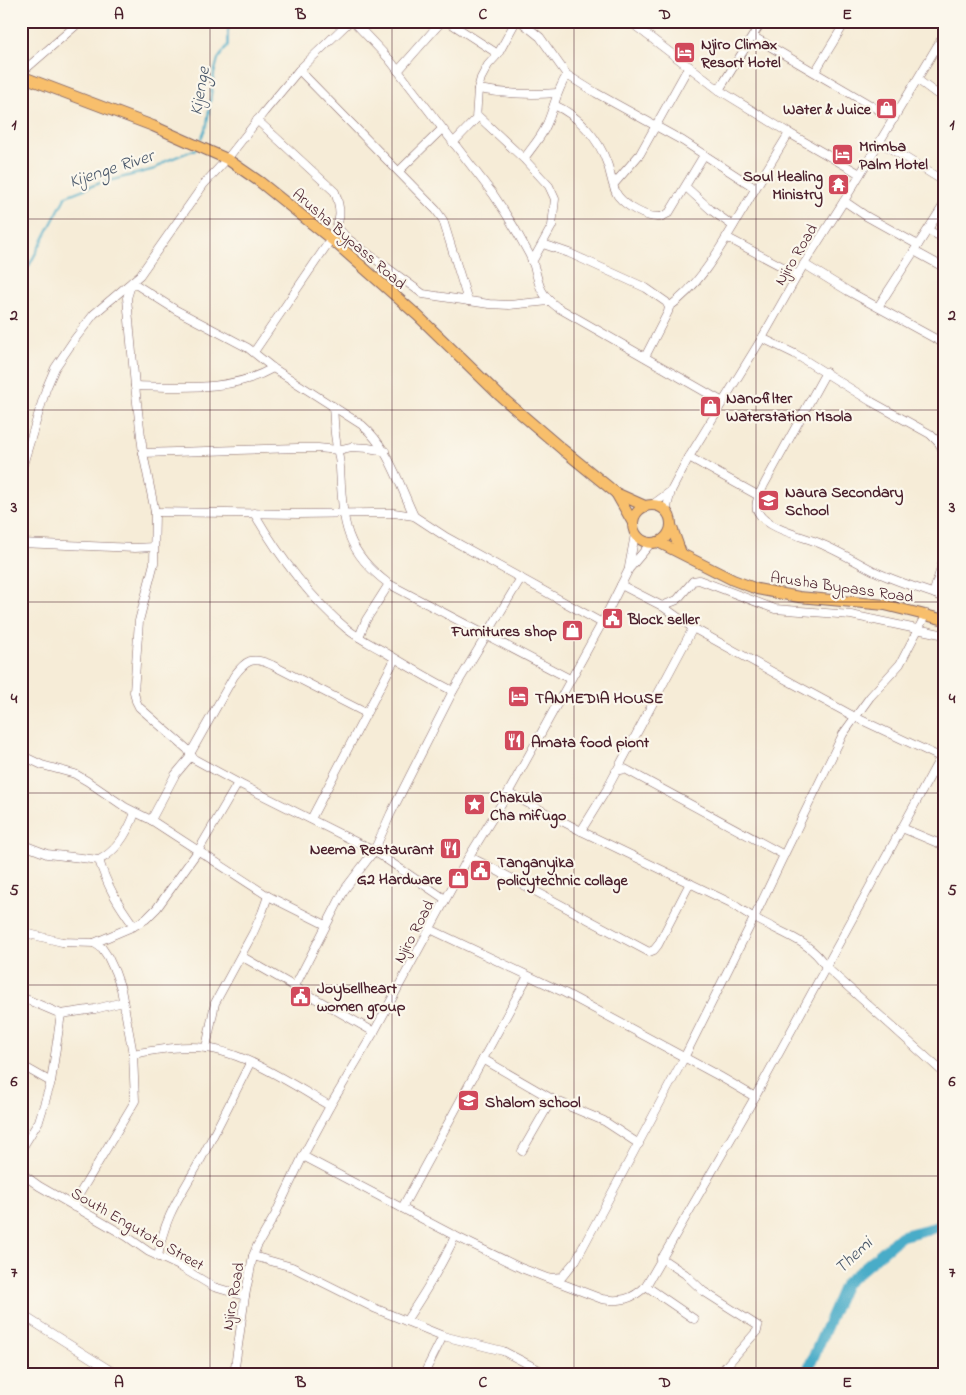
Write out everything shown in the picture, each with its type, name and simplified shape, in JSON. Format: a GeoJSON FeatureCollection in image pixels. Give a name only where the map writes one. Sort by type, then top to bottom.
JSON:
{"type":"FeatureCollection","features":[{"type":"Feature","properties":{"kind":"main road","name":"Arusha Bypass Road"},"geometry":{"type":"LineString","coordinates":[[21,75],[153,126],[227,159],[331,239],[416,315],[499,396],[616,493],[649,506],[657,506],[666,511]]}},
{"type":"Feature","properties":{"kind":"main road","name":"Arusha Bypass Road"},"geometry":{"type":"LineString","coordinates":[[616,493],[633,523],[635,534],[639,539],[681,553],[733,580],[757,589],[799,597],[885,605],[945,620]]}},
{"type":"Feature","properties":{"kind":"main road"},"geometry":{"type":"LineString","coordinates":[[633,523],[636,513],[649,506]]}},
{"type":"Feature","properties":{"kind":"main road"},"geometry":{"type":"LineString","coordinates":[[666,511],[681,553]]}},
{"type":"Feature","properties":{"kind":"main road"},"geometry":{"type":"LineString","coordinates":[[655,543],[667,536],[671,525]]}},
{"type":"Feature","properties":{"kind":"street"},"geometry":{"type":"LineString","coordinates":[[21,75],[81,21]]}},
{"type":"Feature","properties":{"kind":"street"},"geometry":{"type":"LineString","coordinates":[[21,471],[54,368],[94,314],[140,274],[174,229],[204,184],[227,159],[299,70],[352,21],[398,72],[472,165],[506,212],[532,262],[543,295],[557,307],[723,402]]}},
{"type":"Feature","properties":{"kind":"street"},"geometry":{"type":"LineString","coordinates":[[398,72],[442,21]]}},
{"type":"Feature","properties":{"kind":"street"},"geometry":{"type":"LineString","coordinates":[[447,21],[498,54]]}},
{"type":"Feature","properties":{"kind":"street"},"geometry":{"type":"LineString","coordinates":[[453,143],[473,124],[477,115],[478,89],[481,78],[488,65],[498,54],[516,21]]}},
{"type":"Feature","properties":{"kind":"street"},"geometry":{"type":"LineString","coordinates":[[520,21],[540,38],[567,75],[656,125],[756,188]]}},
{"type":"Feature","properties":{"kind":"street"},"geometry":{"type":"LineString","coordinates":[[629,21],[720,90],[860,174]]}},
{"type":"Feature","properties":{"kind":"street"},"geometry":{"type":"LineString","coordinates":[[642,30],[649,21]]}},
{"type":"Feature","properties":{"kind":"street"},"geometry":{"type":"LineString","coordinates":[[720,90],[762,21]]}},
{"type":"Feature","properties":{"kind":"street"},"geometry":{"type":"LineString","coordinates":[[815,72],[846,21]]}},
{"type":"Feature","properties":{"kind":"street","name":"Njiro Road"},"geometry":{"type":"LineString","coordinates":[[666,511],[671,490],[690,457],[804,264],[918,80],[945,32]]}},
{"type":"Feature","properties":{"kind":"street"},"geometry":{"type":"LineString","coordinates":[[754,36],[894,119]]}},
{"type":"Feature","properties":{"kind":"street"},"geometry":{"type":"LineString","coordinates":[[614,184],[640,154],[689,66]]}},
{"type":"Feature","properties":{"kind":"street"},"geometry":{"type":"LineString","coordinates":[[299,70],[344,118],[428,200],[443,220],[468,301]]}},
{"type":"Feature","properties":{"kind":"street"},"geometry":{"type":"LineString","coordinates":[[524,159],[545,128],[557,92],[567,75]]}},
{"type":"Feature","properties":{"kind":"street"},"geometry":{"type":"LineString","coordinates":[[918,80],[945,100]]}},
{"type":"Feature","properties":{"kind":"street"},"geometry":{"type":"LineString","coordinates":[[478,89],[523,95],[557,92]]}},
{"type":"Feature","properties":{"kind":"street"},"geometry":{"type":"LineString","coordinates":[[554,105],[570,113],[596,141],[603,152],[620,198],[629,205],[651,216],[660,217],[669,213],[704,155]]}},
{"type":"Feature","properties":{"kind":"street"},"geometry":{"type":"LineString","coordinates":[[477,115],[550,186],[555,199],[552,226],[532,262]]}},
{"type":"Feature","properties":{"kind":"street"},"geometry":{"type":"LineString","coordinates":[[254,352],[331,239],[337,227],[340,208],[335,192],[257,120]]}},
{"type":"Feature","properties":{"kind":"street"},"geometry":{"type":"LineString","coordinates":[[399,171],[442,129]]}},
{"type":"Feature","properties":{"kind":"street"},"geometry":{"type":"LineString","coordinates":[[668,307],[683,297],[696,283],[734,226],[789,133]]}},
{"type":"Feature","properties":{"kind":"street"},"geometry":{"type":"LineString","coordinates":[[880,142],[945,182]]}},
{"type":"Feature","properties":{"kind":"street"},"geometry":{"type":"LineString","coordinates":[[512,148],[523,150],[532,148]]}},
{"type":"Feature","properties":{"kind":"street"},"geometry":{"type":"LineString","coordinates":[[686,187],[711,210],[734,226]]}},
{"type":"Feature","properties":{"kind":"street"},"geometry":{"type":"LineString","coordinates":[[844,201],[945,268]]}},
{"type":"Feature","properties":{"kind":"street"},"geometry":{"type":"LineString","coordinates":[[878,307],[945,203]]}},
{"type":"Feature","properties":{"kind":"street"},"geometry":{"type":"LineString","coordinates":[[337,227],[348,239],[422,294],[509,305],[548,300]]}},
{"type":"Feature","properties":{"kind":"street"},"geometry":{"type":"LineString","coordinates":[[928,230],[945,239]]}},
{"type":"Feature","properties":{"kind":"street"},"geometry":{"type":"LineString","coordinates":[[726,237],[798,275]]}},
{"type":"Feature","properties":{"kind":"street"},"geometry":{"type":"LineString","coordinates":[[543,244],[570,253],[646,288],[661,298],[668,307],[668,312],[645,356]]}},
{"type":"Feature","properties":{"kind":"street"},"geometry":{"type":"LineString","coordinates":[[804,264],[848,291],[945,344]]}},
{"type":"Feature","properties":{"kind":"street"},"geometry":{"type":"LineString","coordinates":[[132,282],[176,310],[254,352],[273,368],[367,429],[385,451],[414,516]]}},
{"type":"Feature","properties":{"kind":"street"},"geometry":{"type":"LineString","coordinates":[[132,282],[127,298],[143,453],[155,512],[153,569],[139,621],[134,692],[136,701],[146,713],[200,763],[374,851],[445,899]]}},
{"type":"Feature","properties":{"kind":"street"},"geometry":{"type":"LineString","coordinates":[[762,338],[826,372],[872,402],[935,437],[945,454]]}},
{"type":"Feature","properties":{"kind":"street"},"geometry":{"type":"LineString","coordinates":[[136,386],[201,387],[244,381],[273,368]]}},
{"type":"Feature","properties":{"kind":"street"},"geometry":{"type":"LineString","coordinates":[[826,372],[759,496],[756,508],[759,515],[769,522],[819,543],[905,585],[945,598]]}},
{"type":"Feature","properties":{"kind":"street"},"geometry":{"type":"LineString","coordinates":[[333,406],[343,513],[354,546],[365,562],[376,574],[390,584],[570,679]]}},
{"type":"Feature","properties":{"kind":"street"},"geometry":{"type":"LineString","coordinates":[[143,453],[297,448],[338,450],[359,448],[385,451]]}},
{"type":"Feature","properties":{"kind":"street"},"geometry":{"type":"LineString","coordinates":[[690,457],[759,496]]}},
{"type":"Feature","properties":{"kind":"street","name":"Njiro Road"},"geometry":{"type":"LineString","coordinates":[[649,506],[671,490]]}},
{"type":"Feature","properties":{"kind":"street"},"geometry":{"type":"LineString","coordinates":[[155,512],[394,513],[414,516],[446,537],[602,623]]}},
{"type":"Feature","properties":{"kind":"street"},"geometry":{"type":"LineString","coordinates":[[254,513],[276,550],[298,579],[333,616],[359,637],[453,692]]}},
{"type":"Feature","properties":{"kind":"street","name":"Njiro Road"},"geometry":{"type":"LineString","coordinates":[[234,1374],[245,1296],[253,1256],[330,1106],[374,1032],[445,899],[508,793],[602,623],[629,569],[635,534]]}},
{"type":"Feature","properties":{"kind":"street"},"geometry":{"type":"LineString","coordinates":[[21,543],[135,548],[154,547]]}},
{"type":"Feature","properties":{"kind":"street","name":"Njiro Road"},"geometry":{"type":"LineString","coordinates":[[629,569],[655,543]]}},
{"type":"Feature","properties":{"kind":"street"},"geometry":{"type":"LineString","coordinates":[[935,594],[934,586],[945,555]]}},
{"type":"Feature","properties":{"kind":"street"},"geometry":{"type":"LineString","coordinates":[[295,986],[345,889],[374,851],[453,692],[521,578]]}},
{"type":"Feature","properties":{"kind":"street"},"geometry":{"type":"LineString","coordinates":[[662,606],[677,600],[693,581],[698,580],[775,609],[851,615],[945,635]]}},
{"type":"Feature","properties":{"kind":"street"},"geometry":{"type":"LineString","coordinates":[[359,637],[366,620],[390,584]]}},
{"type":"Feature","properties":{"kind":"street"},"geometry":{"type":"LineString","coordinates":[[621,585],[662,606],[693,628],[855,717],[940,757]]}},
{"type":"Feature","properties":{"kind":"street"},"geometry":{"type":"LineString","coordinates":[[549,1278],[562,1277],[576,1260],[684,1058],[831,758],[855,717],[870,697],[900,664],[926,614]]}},
{"type":"Feature","properties":{"kind":"street"},"geometry":{"type":"LineString","coordinates":[[581,831],[616,771],[693,628]]}},
{"type":"Feature","properties":{"kind":"street"},"geometry":{"type":"LineString","coordinates":[[151,820],[175,775],[191,755],[234,676],[242,666],[251,660],[258,659],[272,665],[366,714]]}},
{"type":"Feature","properties":{"kind":"street"},"geometry":{"type":"LineString","coordinates":[[311,819],[395,659]]}},
{"type":"Feature","properties":{"kind":"street"},"geometry":{"type":"LineString","coordinates":[[303,1156],[455,1236],[521,1268],[580,1292],[612,1301],[630,1298],[646,1286],[755,1097],[945,749]]}},
{"type":"Feature","properties":{"kind":"street"},"geometry":{"type":"LineString","coordinates":[[21,755],[42,765],[75,774],[135,813],[151,820],[268,896],[326,925]]}},
{"type":"Feature","properties":{"kind":"street"},"geometry":{"type":"LineString","coordinates":[[616,771],[625,769],[784,855]]}},
{"type":"Feature","properties":{"kind":"street"},"geometry":{"type":"LineString","coordinates":[[21,932],[62,942],[94,943],[146,919],[157,908],[198,851],[238,783]]}},
{"type":"Feature","properties":{"kind":"street"},"geometry":{"type":"LineString","coordinates":[[508,793],[581,831],[731,903],[754,918],[807,946],[818,955],[826,967],[945,1074]]}},
{"type":"Feature","properties":{"kind":"street"},"geometry":{"type":"LineString","coordinates":[[21,844],[47,854],[99,860],[104,858],[120,842],[129,829],[135,813]]}},
{"type":"Feature","properties":{"kind":"street"},"geometry":{"type":"LineString","coordinates":[[902,828],[945,846]]}},
{"type":"Feature","properties":{"kind":"street"},"geometry":{"type":"LineString","coordinates":[[468,858],[492,868],[649,952],[658,945],[690,883]]}},
{"type":"Feature","properties":{"kind":"street"},"geometry":{"type":"LineString","coordinates":[[99,860],[105,882],[134,926]]}},
{"type":"Feature","properties":{"kind":"street"},"geometry":{"type":"LineString","coordinates":[[206,1048],[215,1003],[262,914],[268,896]]}},
{"type":"Feature","properties":{"kind":"street"},"geometry":{"type":"LineString","coordinates":[[430,929],[566,993],[755,1097]]}},
{"type":"Feature","properties":{"kind":"street"},"geometry":{"type":"LineString","coordinates":[[74,1207],[80,1193],[135,1101],[133,1054],[123,1002],[115,972],[102,948],[94,943]]}},
{"type":"Feature","properties":{"kind":"street"},"geometry":{"type":"LineString","coordinates":[[240,956],[374,1032]]}},
{"type":"Feature","properties":{"kind":"street"},"geometry":{"type":"LineString","coordinates":[[402,1208],[528,976]]}},
{"type":"Feature","properties":{"kind":"street"},"geometry":{"type":"LineString","coordinates":[[21,997],[61,1014],[95,1009],[123,1002]]}},
{"type":"Feature","properties":{"kind":"street"},"geometry":{"type":"LineString","coordinates":[[21,1150],[39,1121],[51,1082],[61,1014]]}},
{"type":"Feature","properties":{"kind":"street"},"geometry":{"type":"LineString","coordinates":[[133,1054],[180,1048],[206,1048],[250,1063],[330,1106]]}},
{"type":"Feature","properties":{"kind":"street"},"geometry":{"type":"LineString","coordinates":[[482,1059],[552,1099],[604,1121],[639,1144]]}},
{"type":"Feature","properties":{"kind":"street"},"geometry":{"type":"LineString","coordinates":[[158,1256],[161,1236],[169,1215],[250,1063]]}},
{"type":"Feature","properties":{"kind":"street"},"geometry":{"type":"LineString","coordinates":[[21,1065],[51,1082]]}},
{"type":"Feature","properties":{"kind":"street"},"geometry":{"type":"LineString","coordinates":[[522,1151],[552,1099]]}},
{"type":"Feature","properties":{"kind":"street","name":"South Engutoto Street"},"geometry":{"type":"LineString","coordinates":[[21,1174],[74,1207],[214,1287],[245,1296]]}},
{"type":"Feature","properties":{"kind":"street"},"geometry":{"type":"LineString","coordinates":[[406,1321],[448,1254],[455,1236]]}},
{"type":"Feature","properties":{"kind":"street"},"geometry":{"type":"LineString","coordinates":[[253,1256],[292,1267],[374,1308],[443,1336],[503,1350],[547,1374]]}},
{"type":"Feature","properties":{"kind":"street"},"geometry":{"type":"LineString","coordinates":[[661,1258],[685,1274],[703,1291],[758,1326],[757,1331],[719,1374]]}},
{"type":"Feature","properties":{"kind":"street"},"geometry":{"type":"LineString","coordinates":[[646,1286],[694,1319]]}},
{"type":"Feature","properties":{"kind":"street"},"geometry":{"type":"LineString","coordinates":[[21,1314],[116,1374]]}},
{"type":"Feature","properties":{"kind":"street"},"geometry":{"type":"LineString","coordinates":[[424,1374],[443,1336]]}},
{"type":"Feature","properties":{"kind":"waterway","name":"Kijenge"},"geometry":{"type":"LineString","coordinates":[[201,139],[207,124],[214,74],[218,59],[228,45],[228,30],[232,21]]}},
{"type":"Feature","properties":{"kind":"waterway","name":"Kijenge River"},"geometry":{"type":"LineString","coordinates":[[21,281],[66,196],[97,184],[155,169],[166,161],[196,149]]}},
{"type":"Feature","properties":{"kind":"waterway","name":"Themi"},"geometry":{"type":"LineString","coordinates":[[806,1374],[845,1284],[901,1236],[945,1225]]}},
{"type":"Feature","properties":{"kind":"place","name":"Njiro Climax Resort Hotel"},"geometry":{"type":"Point","coordinates":[685,52]}},
{"type":"Feature","properties":{"kind":"place","name":"Water & Juice"},"geometry":{"type":"Point","coordinates":[887,108]}},
{"type":"Feature","properties":{"kind":"place","name":"Mrimba Palm Hotel"},"geometry":{"type":"Point","coordinates":[843,154]}},
{"type":"Feature","properties":{"kind":"place","name":"Soul Healing Ministry"},"geometry":{"type":"Point","coordinates":[839,184]}},
{"type":"Feature","properties":{"kind":"place","name":"Nanofilter Waterstation Msola"},"geometry":{"type":"Point","coordinates":[710,406]}},
{"type":"Feature","properties":{"kind":"place","name":"Naura Secondary School"},"geometry":{"type":"Point","coordinates":[769,500]}},
{"type":"Feature","properties":{"kind":"place","name":"Block seller"},"geometry":{"type":"Point","coordinates":[612,618]}},
{"type":"Feature","properties":{"kind":"place","name":"Furnitures shop"},"geometry":{"type":"Point","coordinates":[573,630]}},
{"type":"Feature","properties":{"kind":"place","name":"TANMEDIA HOUSE"},"geometry":{"type":"Point","coordinates":[519,697]}},
{"type":"Feature","properties":{"kind":"place","name":"Amata food piont"},"geometry":{"type":"Point","coordinates":[515,741]}},
{"type":"Feature","properties":{"kind":"place","name":"Chakula Cha mifugo"},"geometry":{"type":"Point","coordinates":[474,805]}},
{"type":"Feature","properties":{"kind":"place","name":"Neema Restaurant"},"geometry":{"type":"Point","coordinates":[450,848]}},
{"type":"Feature","properties":{"kind":"place","name":"Tanganyika policytechnic collage"},"geometry":{"type":"Point","coordinates":[481,870]}},
{"type":"Feature","properties":{"kind":"place","name":"G2 Hardware"},"geometry":{"type":"Point","coordinates":[458,878]}},
{"type":"Feature","properties":{"kind":"place","name":"Joybellheart women group"},"geometry":{"type":"Point","coordinates":[301,996]}},
{"type":"Feature","properties":{"kind":"place","name":"Shalom school"},"geometry":{"type":"Point","coordinates":[469,1101]}}]}
